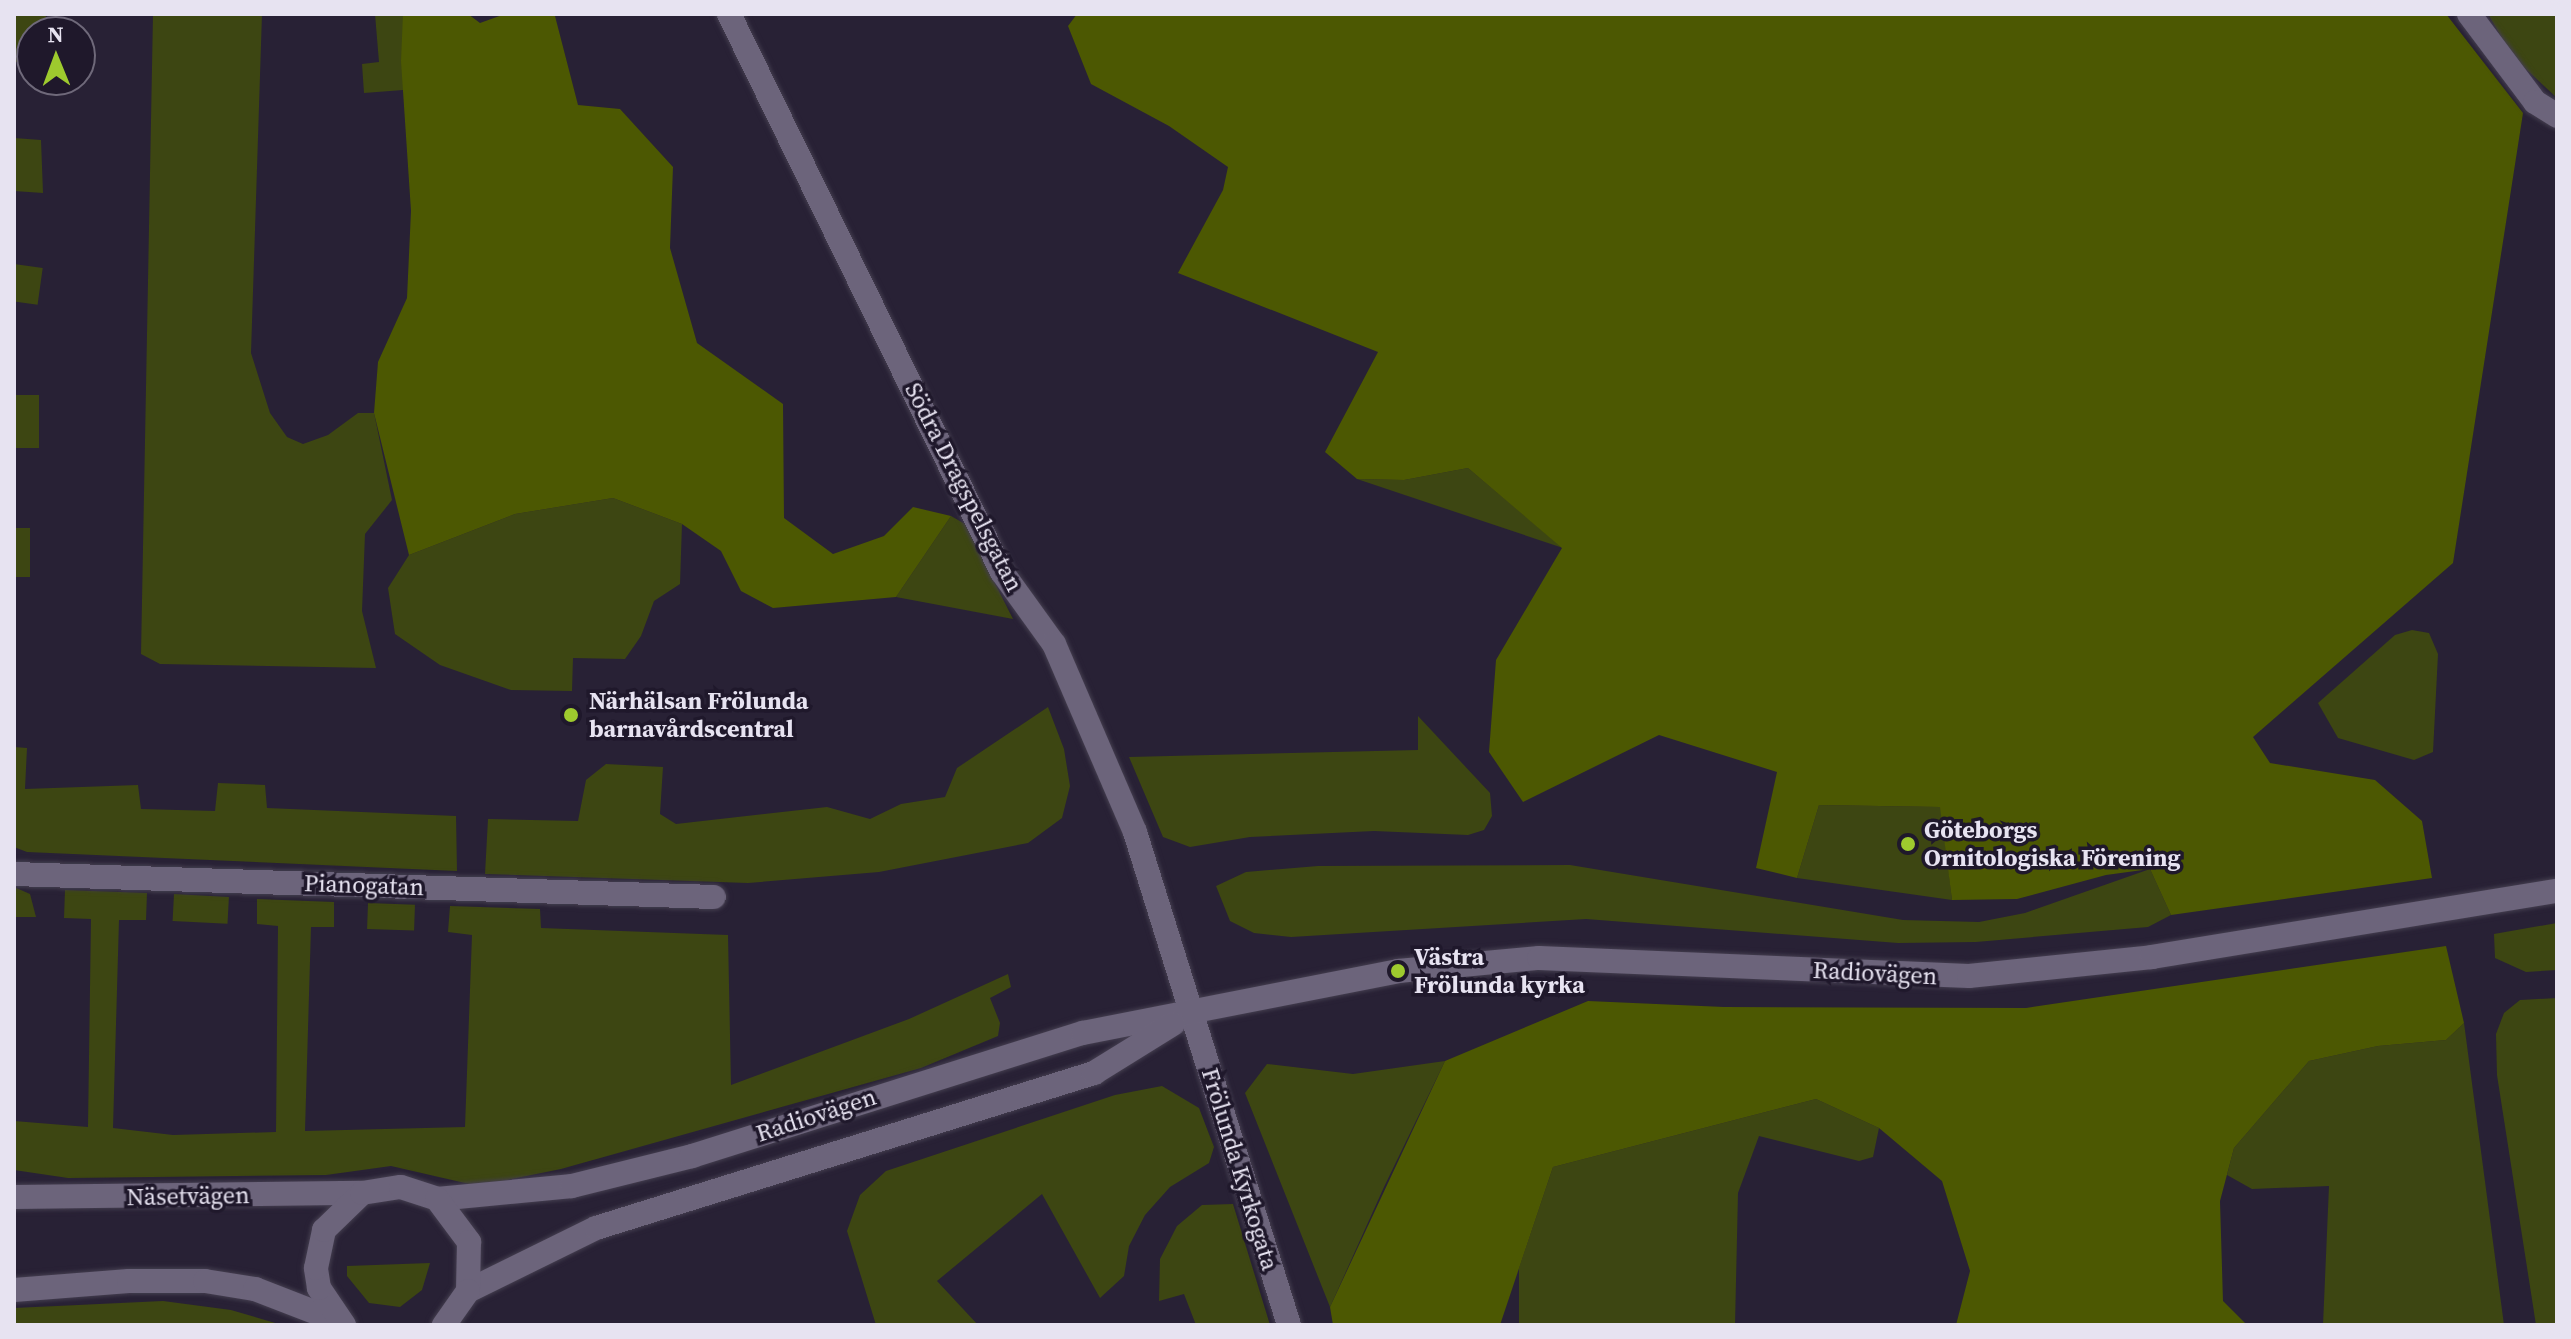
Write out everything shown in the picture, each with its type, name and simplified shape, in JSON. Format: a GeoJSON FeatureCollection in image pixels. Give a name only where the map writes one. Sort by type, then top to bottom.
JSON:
{"type":"FeatureCollection","features":[{"type":"Feature","properties":{"kind":"street","name":"Södra Dragspelsgatan"},"geometry":{"type":"LineString","coordinates":[[729,14],[1002,572],[1054,644],[1135,832],[1192,1013]]}},
{"type":"Feature","properties":{"kind":"street"},"geometry":{"type":"LineString","coordinates":[[2469,14],[2535,102],[2557,116]]}},
{"type":"Feature","properties":{"kind":"street","name":"Pianogatan"},"geometry":{"type":"LineString","coordinates":[[14,874],[714,897]]}},
{"type":"Feature","properties":{"kind":"street","name":"Radiovägen"},"geometry":{"type":"LineString","coordinates":[[437,1199],[572,1186],[692,1156],[1083,1033],[1398,971],[1504,959],[1637,959],[1909,976],[2029,972],[2232,945],[2557,891]]}},
{"type":"Feature","properties":{"kind":"street","name":"Radiovägen"},"geometry":{"type":"LineString","coordinates":[[468,1291],[596,1228],[1094,1073],[1192,1013]]}},
{"type":"Feature","properties":{"kind":"street","name":"Frölunda Kyrkogata"},"geometry":{"type":"LineString","coordinates":[[1192,1013],[1289,1325]]}},
{"type":"Feature","properties":{"kind":"street"},"geometry":{"type":"LineString","coordinates":[[14,1184],[68,1198]]}},
{"type":"Feature","properties":{"kind":"street","name":"Näsetvägen"},"geometry":{"type":"LineString","coordinates":[[14,1197],[362,1193],[401,1187],[437,1199]]}},
{"type":"Feature","properties":{"kind":"street"},"geometry":{"type":"LineString","coordinates":[[343,1324],[319,1288],[318,1246],[334,1215],[362,1193]]}},
{"type":"Feature","properties":{"kind":"street"},"geometry":{"type":"LineString","coordinates":[[437,1199],[469,1242],[468,1291],[452,1321]]}},
{"type":"Feature","properties":{"kind":"street"},"geometry":{"type":"LineString","coordinates":[[14,1290],[129,1281],[205,1281],[255,1289],[343,1324]]}},
{"type":"Feature","properties":{"kind":"green space"},"geometry":{"type":"Polygon","coordinates":[[[14,14],[46,14],[16,16],[14,93],[14,14]]]}},
{"type":"Feature","properties":{"kind":"green space"},"geometry":{"type":"Polygon","coordinates":[[[153,14],[262,14],[251,353],[270,413],[287,437],[303,444],[328,435],[358,413],[374,413],[392,500],[365,534],[362,611],[376,668],[160,664],[141,654],[153,14]]]}},
{"type":"Feature","properties":{"kind":"green space"},"geometry":{"type":"Polygon","coordinates":[[[375,14],[404,14],[403,90],[364,93],[362,64],[379,62],[375,14]]]}},
{"type":"Feature","properties":{"kind":"green space"},"geometry":{"type":"Polygon","coordinates":[[[403,14],[468,14],[480,23],[505,14],[555,16],[578,105],[620,109],[673,167],[670,248],[697,343],[783,404],[784,518],[833,554],[884,536],[913,507],[951,516],[896,597],[773,608],[741,591],[721,551],[682,524],[613,498],[515,514],[409,555],[374,413],[378,362],[407,298],[411,211],[401,61],[403,14]]]}},
{"type":"Feature","properties":{"kind":"green space"},"geometry":{"type":"Polygon","coordinates":[[[1077,14],[2446,14],[2523,113],[2453,563],[2253,737],[2270,763],[2375,780],[2422,821],[2432,878],[2171,915],[2150,869],[2106,875],[2017,899],[1952,900],[1940,807],[1819,805],[1797,878],[1756,868],[1777,772],[1659,735],[1523,802],[1489,752],[1496,660],[1562,548],[1468,468],[1404,480],[1357,479],[1325,452],[1378,352],[1178,273],[1223,190],[1228,167],[1169,126],[1091,84],[1068,26],[1077,14]]]}},
{"type":"Feature","properties":{"kind":"green space"},"geometry":{"type":"Polygon","coordinates":[[[2488,14],[2557,14],[2557,98],[2513,57],[2488,14]]]}},
{"type":"Feature","properties":{"kind":"green space"},"geometry":{"type":"Polygon","coordinates":[[[14,138],[41,140],[43,193],[14,191],[14,138]]]}},
{"type":"Feature","properties":{"kind":"green space"},"geometry":{"type":"Polygon","coordinates":[[[14,264],[43,268],[38,305],[14,301],[14,264]]]}},
{"type":"Feature","properties":{"kind":"green space"},"geometry":{"type":"Polygon","coordinates":[[[14,395],[39,395],[39,448],[14,448],[14,395]]]}},
{"type":"Feature","properties":{"kind":"green space"},"geometry":{"type":"Polygon","coordinates":[[[1468,468],[1563,548],[1357,479],[1404,480],[1468,468]]]}},
{"type":"Feature","properties":{"kind":"green space"},"geometry":{"type":"Polygon","coordinates":[[[613,498],[682,524],[680,584],[654,601],[641,636],[625,659],[573,658],[572,691],[511,690],[440,665],[395,634],[388,588],[409,555],[515,514],[613,498]]]}},
{"type":"Feature","properties":{"kind":"green space"},"geometry":{"type":"Polygon","coordinates":[[[951,516],[965,524],[1013,619],[896,597],[951,516]]]}},
{"type":"Feature","properties":{"kind":"green space"},"geometry":{"type":"Polygon","coordinates":[[[14,528],[30,528],[30,577],[14,577],[14,528]]]}},
{"type":"Feature","properties":{"kind":"green space"},"geometry":{"type":"Polygon","coordinates":[[[2412,630],[2429,633],[2438,654],[2433,752],[2414,760],[2338,738],[2318,703],[2395,635],[2412,630]]]}},
{"type":"Feature","properties":{"kind":"green space"},"geometry":{"type":"Polygon","coordinates":[[[1048,707],[1064,749],[1070,786],[1062,818],[1028,843],[879,872],[748,883],[485,874],[488,819],[578,821],[586,780],[606,764],[663,767],[660,814],[676,824],[827,807],[870,819],[901,804],[945,797],[957,768],[1048,707]]]}},
{"type":"Feature","properties":{"kind":"green space"},"geometry":{"type":"Polygon","coordinates":[[[1418,716],[1490,793],[1492,816],[1484,830],[1468,835],[1374,831],[1250,837],[1190,847],[1163,837],[1129,757],[1418,750],[1418,716]]]}},
{"type":"Feature","properties":{"kind":"green space"},"geometry":{"type":"Polygon","coordinates":[[[14,747],[27,748],[25,789],[138,785],[141,809],[215,811],[218,783],[265,785],[267,808],[456,816],[457,871],[27,852],[14,847],[14,747]]]}},
{"type":"Feature","properties":{"kind":"green space"},"geometry":{"type":"Polygon","coordinates":[[[1819,805],[1941,807],[1952,900],[1797,878],[1819,805]]]}},
{"type":"Feature","properties":{"kind":"green space"},"geometry":{"type":"Polygon","coordinates":[[[1570,865],[1903,920],[1979,922],[2025,913],[2150,869],[2171,915],[2148,927],[1976,942],[1898,943],[1586,919],[1291,937],[1254,933],[1230,921],[1216,886],[1246,872],[1318,866],[1570,865]]]}},
{"type":"Feature","properties":{"kind":"green space"},"geometry":{"type":"Polygon","coordinates":[[[14,887],[30,894],[36,917],[14,917],[14,887]]]}},
{"type":"Feature","properties":{"kind":"green space"},"geometry":{"type":"Polygon","coordinates":[[[65,890],[147,893],[146,920],[119,920],[113,1128],[173,1135],[276,1132],[278,926],[257,924],[257,899],[334,902],[334,927],[311,927],[305,1131],[465,1127],[472,935],[448,932],[450,906],[540,909],[541,928],[728,935],[731,1085],[909,1019],[1008,974],[1011,987],[990,998],[1000,1023],[998,1036],[921,1068],[561,1169],[478,1186],[391,1166],[326,1175],[68,1178],[14,1170],[14,1121],[88,1127],[91,919],[64,918],[65,890]]]}},
{"type":"Feature","properties":{"kind":"green space"},"geometry":{"type":"Polygon","coordinates":[[[174,894],[229,897],[228,924],[173,921],[174,894]]]}},
{"type":"Feature","properties":{"kind":"green space"},"geometry":{"type":"Polygon","coordinates":[[[368,903],[415,905],[414,931],[367,929],[368,903]]]}},
{"type":"Feature","properties":{"kind":"green space"},"geometry":{"type":"Polygon","coordinates":[[[2557,923],[2557,970],[2526,972],[2495,958],[2494,934],[2557,923]]]}},
{"type":"Feature","properties":{"kind":"green space"},"geometry":{"type":"Polygon","coordinates":[[[2446,946],[2464,1023],[2446,1040],[2378,1046],[2309,1061],[2234,1148],[2220,1201],[2223,1301],[2247,1325],[1956,1325],[1970,1271],[1942,1181],[1879,1128],[1816,1099],[1553,1167],[1500,1325],[1333,1325],[1330,1307],[1445,1061],[1588,1001],[1724,1007],[2026,1008],[2446,946]]]}},
{"type":"Feature","properties":{"kind":"green space"},"geometry":{"type":"Polygon","coordinates":[[[2557,998],[2557,1325],[2536,1325],[2497,1075],[2496,1034],[2504,1013],[2520,1000],[2557,998]]]}},
{"type":"Feature","properties":{"kind":"green space"},"geometry":{"type":"Polygon","coordinates":[[[2464,1023],[2504,1325],[2323,1325],[2329,1186],[2252,1189],[2227,1175],[2234,1148],[2309,1061],[2378,1046],[2446,1040],[2464,1023]]]}},
{"type":"Feature","properties":{"kind":"green space"},"geometry":{"type":"Polygon","coordinates":[[[1445,1061],[1330,1307],[1245,1093],[1267,1064],[1353,1074],[1445,1061]]]}},
{"type":"Feature","properties":{"kind":"green space"},"geometry":{"type":"Polygon","coordinates":[[[1162,1086],[1199,1108],[1214,1147],[1209,1163],[1170,1187],[1145,1215],[1129,1246],[1124,1276],[1100,1298],[1042,1194],[937,1281],[978,1325],[876,1325],[847,1231],[860,1195],[886,1171],[1115,1095],[1162,1086]]]}},
{"type":"Feature","properties":{"kind":"green space"},"geometry":{"type":"Polygon","coordinates":[[[1816,1099],[1879,1128],[1873,1157],[1859,1161],[1759,1136],[1738,1193],[1735,1325],[1519,1325],[1519,1268],[1553,1167],[1816,1099]]]}},
{"type":"Feature","properties":{"kind":"green space"},"geometry":{"type":"Polygon","coordinates":[[[1233,1204],[1270,1325],[1196,1325],[1184,1294],[1159,1301],[1160,1259],[1177,1226],[1202,1205],[1233,1204]]]}},
{"type":"Feature","properties":{"kind":"green space"},"geometry":{"type":"Polygon","coordinates":[[[430,1263],[422,1290],[400,1307],[369,1303],[347,1276],[347,1266],[430,1263]]]}},
{"type":"Feature","properties":{"kind":"green space"},"geometry":{"type":"Polygon","coordinates":[[[163,1301],[231,1310],[282,1325],[14,1325],[14,1308],[163,1301]]]}},
{"type":"Feature","properties":{"kind":"place","name":"Närhälsan Frölunda barnavårdscentral"},"geometry":{"type":"Point","coordinates":[571,715]}},
{"type":"Feature","properties":{"kind":"place","name":"Göteborgs Ornitologiska Förening"},"geometry":{"type":"Point","coordinates":[1908,844]}},
{"type":"Feature","properties":{"kind":"place","name":"Västra Frölunda kyrka"},"geometry":{"type":"Point","coordinates":[1398,971]}}]}
